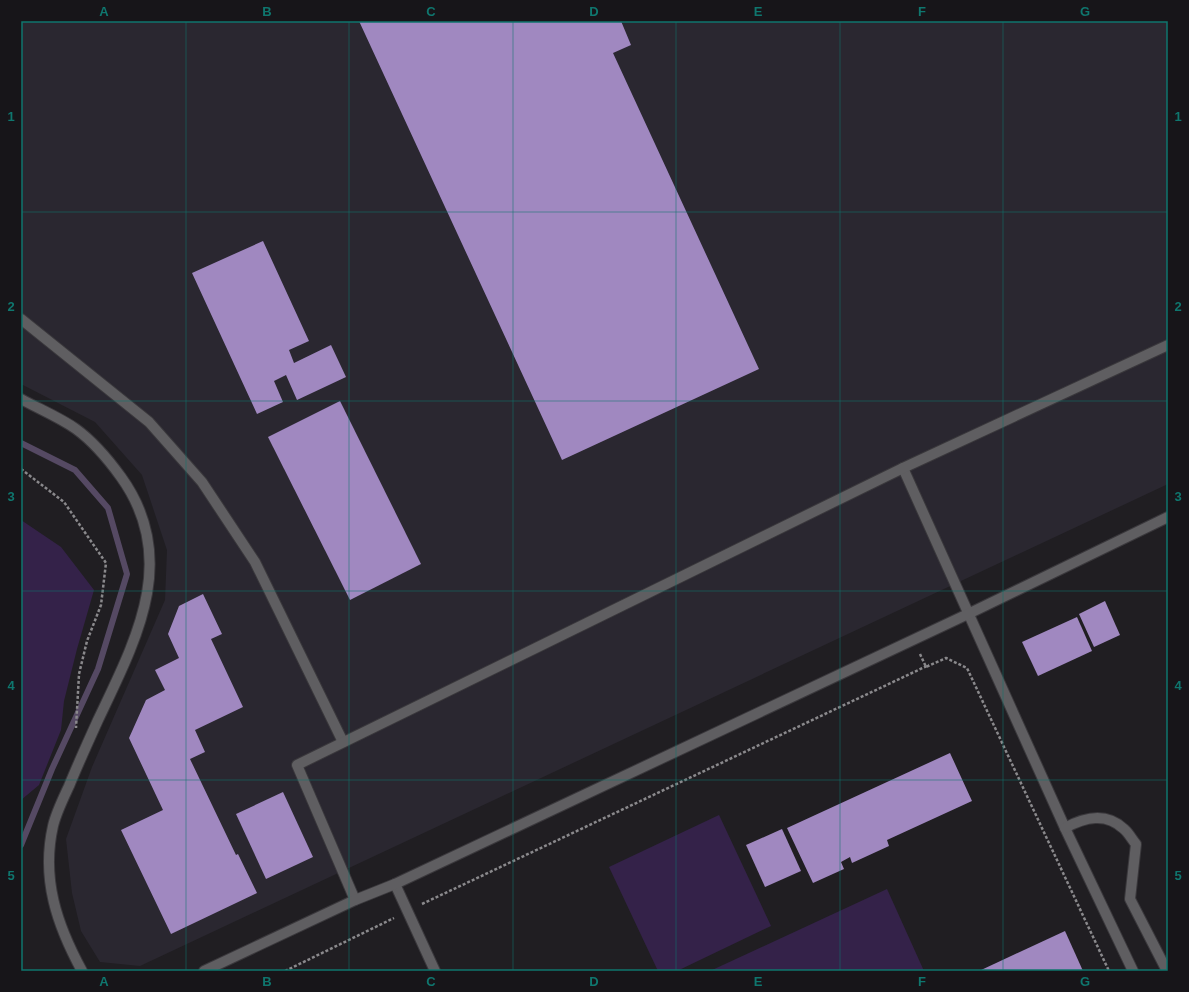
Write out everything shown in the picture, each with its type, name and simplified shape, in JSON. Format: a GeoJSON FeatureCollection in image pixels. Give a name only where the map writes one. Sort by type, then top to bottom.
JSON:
{"type":"FeatureCollection","features":[{"type":"Feature","properties":{"kind":"street"},"geometry":{"type":"LineString","coordinates":[[21,319],[149,422],[202,482],[255,562],[343,742]]}},
{"type":"Feature","properties":{"kind":"street"},"geometry":{"type":"LineString","coordinates":[[355,900],[297,765],[904,468],[1168,345]]}},
{"type":"Feature","properties":{"kind":"street"},"geometry":{"type":"LineString","coordinates":[[21,399],[76,429],[104,453],[138,506],[148,536],[150,561],[148,590],[140,623],[121,672],[82,756],[53,826],[49,864],[52,899],[62,932],[82,971]]}},
{"type":"Feature","properties":{"kind":"street"},"geometry":{"type":"LineString","coordinates":[[904,468],[1065,828],[1133,971]]}},
{"type":"Feature","properties":{"kind":"street"},"geometry":{"type":"LineString","coordinates":[[204,971],[355,900],[395,884],[914,640],[1168,517]]}},
{"type":"Feature","properties":{"kind":"street"},"geometry":{"type":"LineString","coordinates":[[1065,828],[1080,819],[1091,817],[1107,819],[1124,829],[1136,844],[1130,899],[1167,971]]}},
{"type":"Feature","properties":{"kind":"street"},"geometry":{"type":"LineString","coordinates":[[395,884],[435,971]]}},
{"type":"Feature","properties":{"kind":"path"},"geometry":{"type":"LineString","coordinates":[[21,469],[64,502],[106,563],[101,605],[87,641],[79,674],[76,735]]}},
{"type":"Feature","properties":{"kind":"path"},"geometry":{"type":"LineString","coordinates":[[914,640],[926,666],[929,665]]}},
{"type":"Feature","properties":{"kind":"path"},"geometry":{"type":"LineString","coordinates":[[285,971],[408,911],[946,658],[967,668],[1110,971]]}},
{"type":"Feature","properties":{"kind":"shaded area"},"geometry":{"type":"Polygon","coordinates":[[[21,21],[1168,21],[1168,484],[140,966],[100,962],[81,931],[72,893],[66,839],[92,767],[165,600],[167,550],[142,475],[95,422],[21,384],[21,21]]]}},
{"type":"Feature","properties":{"kind":"shaded area"},"geometry":{"type":"Polygon","coordinates":[[[21,520],[61,547],[94,590],[64,701],[61,730],[39,785],[21,800],[21,520]]]}},
{"type":"Feature","properties":{"kind":"shaded area"},"geometry":{"type":"Polygon","coordinates":[[[719,815],[771,926],[677,971],[658,971],[609,867],[719,815]]]}},
{"type":"Feature","properties":{"kind":"shaded area"},"geometry":{"type":"Polygon","coordinates":[[[887,889],[924,971],[710,971],[887,889]]]}},
{"type":"Feature","properties":{"kind":"building"},"geometry":{"type":"Polygon","coordinates":[[[359,21],[621,21],[631,45],[613,53],[759,369],[562,460],[359,21]]]}},
{"type":"Feature","properties":{"kind":"building"},"geometry":{"type":"Polygon","coordinates":[[[263,241],[309,341],[289,350],[294,363],[331,345],[346,377],[297,400],[286,375],[274,381],[283,402],[257,414],[192,273],[263,241]]]}},
{"type":"Feature","properties":{"kind":"building"},"geometry":{"type":"Polygon","coordinates":[[[340,401],[421,564],[350,600],[268,437],[340,401]]]}},
{"type":"Feature","properties":{"kind":"building"},"geometry":{"type":"Polygon","coordinates":[[[203,594],[222,634],[211,639],[243,707],[195,730],[205,752],[190,759],[236,855],[238,854],[257,893],[171,934],[121,830],[163,810],[129,738],[146,700],[165,690],[155,670],[179,658],[168,634],[179,606],[203,594]]]}},
{"type":"Feature","properties":{"kind":"building"},"geometry":{"type":"Polygon","coordinates":[[[1105,601],[1120,635],[1094,647],[1079,614],[1105,601]]]}},
{"type":"Feature","properties":{"kind":"building"},"geometry":{"type":"Polygon","coordinates":[[[1077,617],[1092,651],[1038,676],[1022,642],[1077,617]]]}},
{"type":"Feature","properties":{"kind":"building"},"geometry":{"type":"Polygon","coordinates":[[[950,753],[972,801],[887,840],[889,846],[852,863],[850,857],[841,862],[844,869],[813,883],[787,828],[950,753]]]}},
{"type":"Feature","properties":{"kind":"building"},"geometry":{"type":"Polygon","coordinates":[[[283,792],[313,857],[266,879],[236,814],[283,792]]]}},
{"type":"Feature","properties":{"kind":"building"},"geometry":{"type":"Polygon","coordinates":[[[782,829],[801,871],[765,887],[746,845],[782,829]]]}},
{"type":"Feature","properties":{"kind":"building"},"geometry":{"type":"Polygon","coordinates":[[[1065,931],[1083,971],[979,971],[1065,931]]]}},
{"type":"Feature","properties":{"kind":"waterway"},"geometry":{"type":"LineString","coordinates":[[21,443],[75,470],[108,508],[127,574],[98,669],[52,769],[21,845]]}}]}
